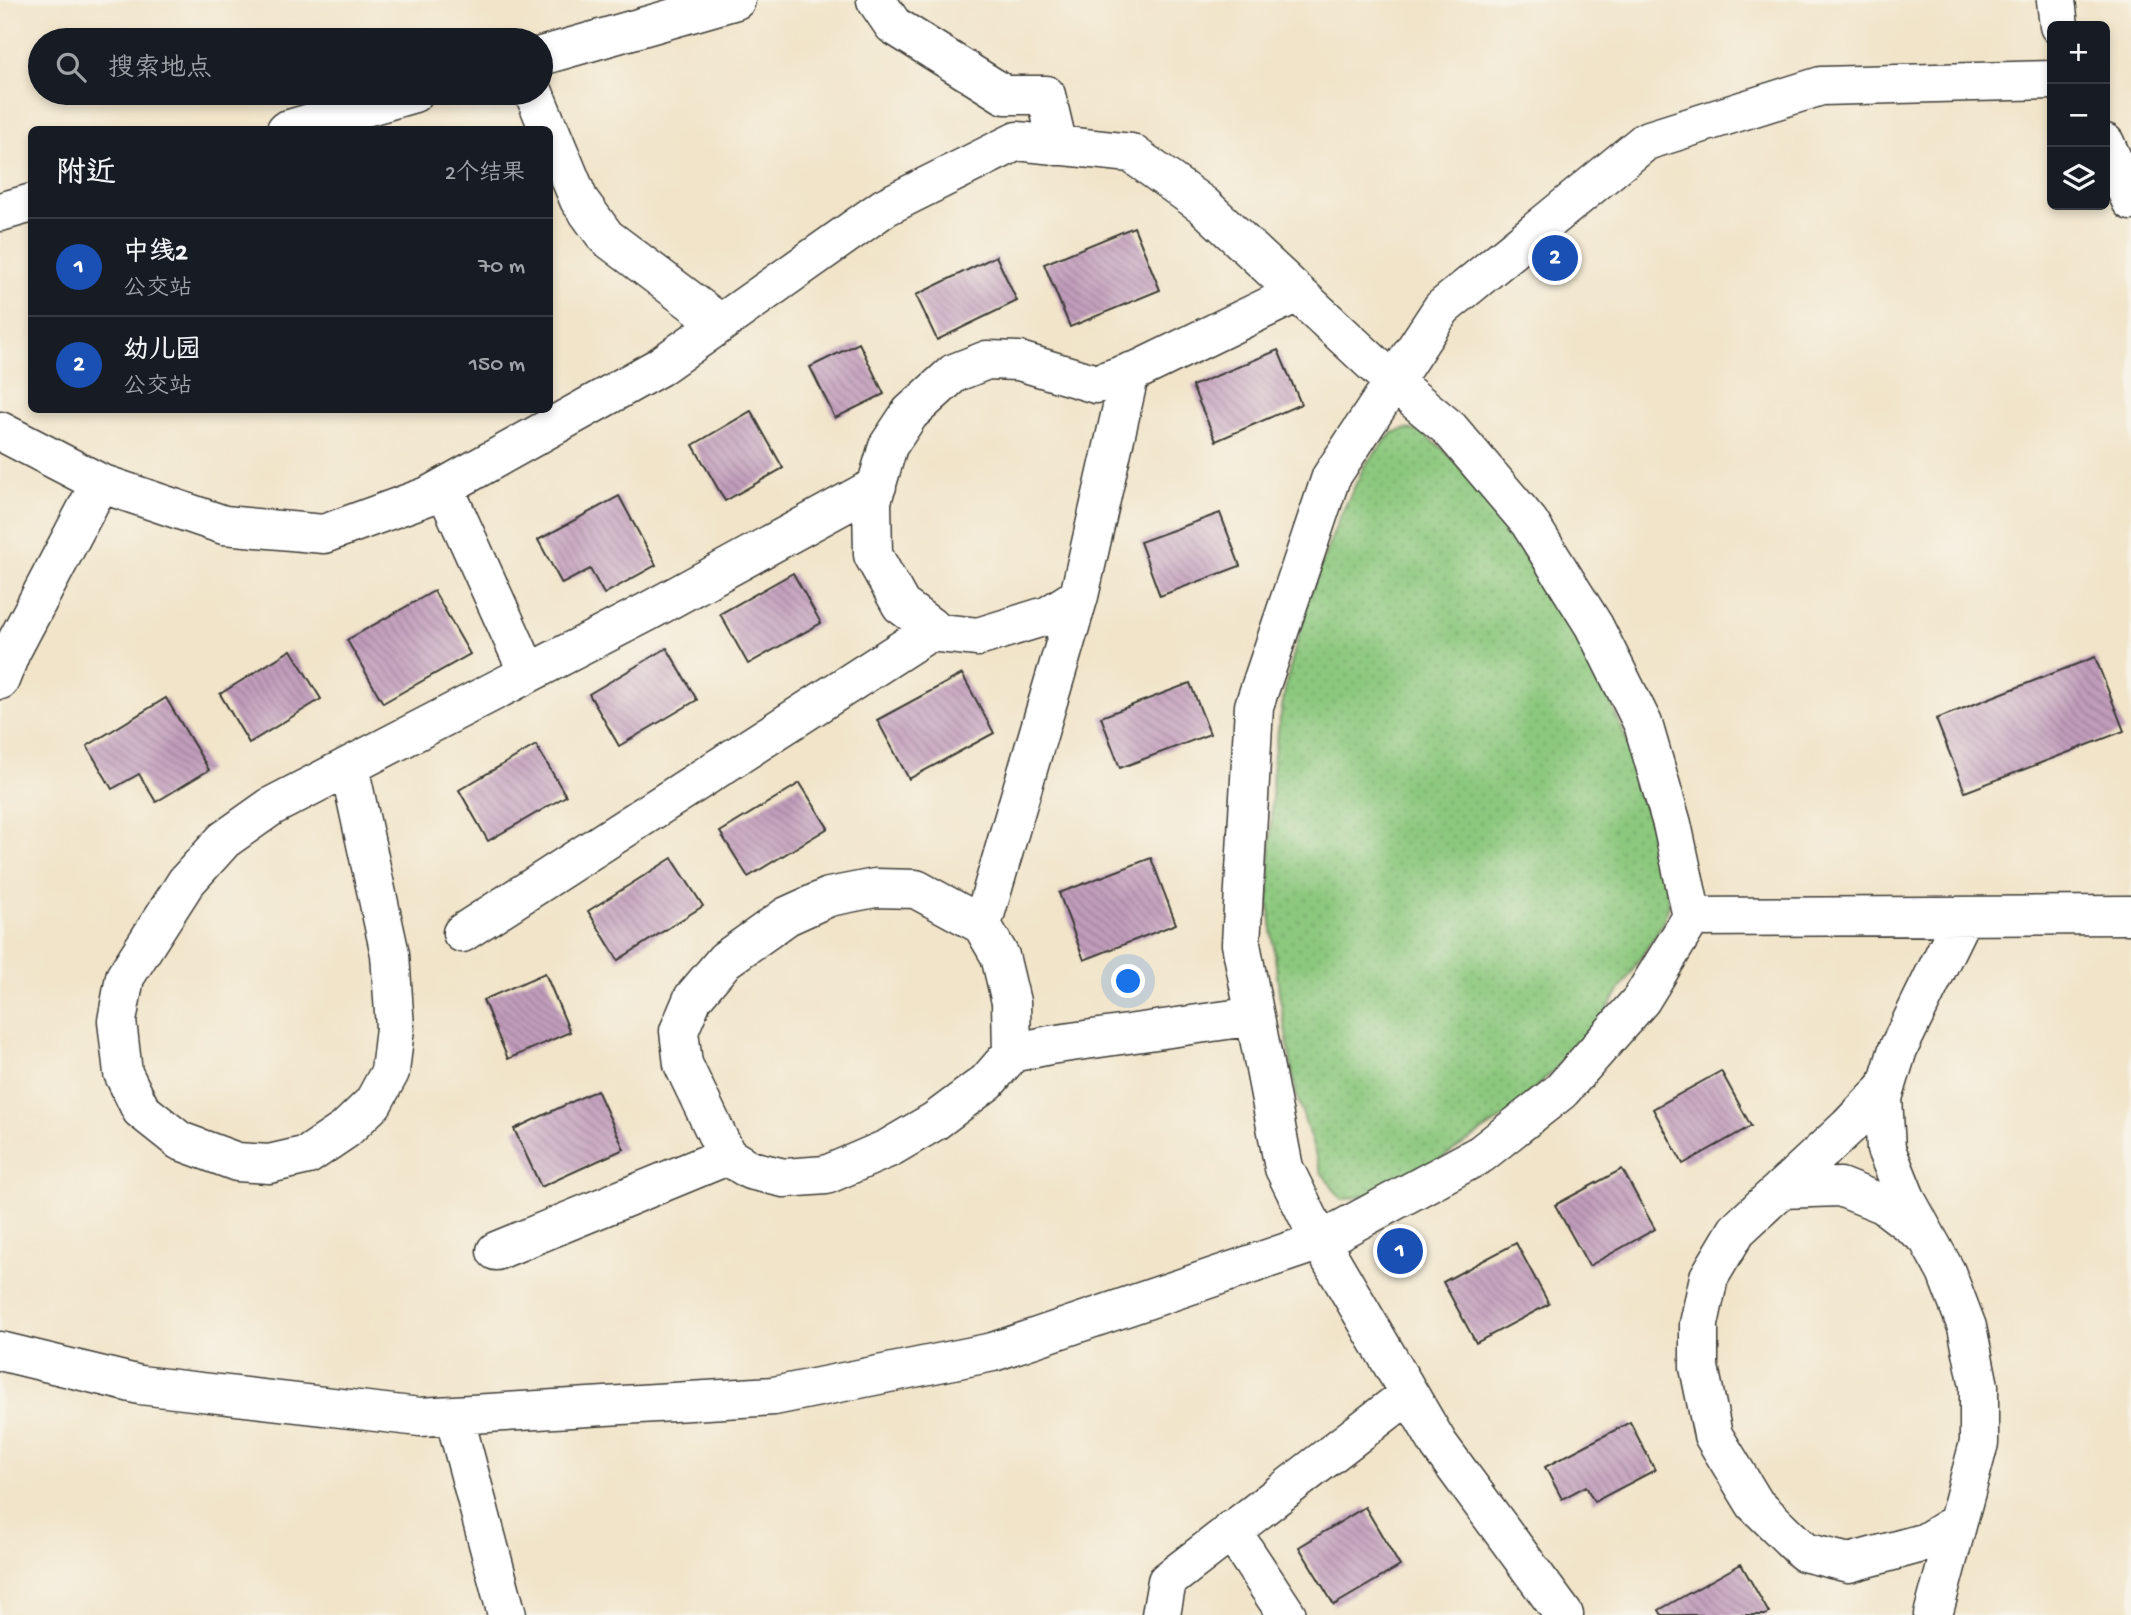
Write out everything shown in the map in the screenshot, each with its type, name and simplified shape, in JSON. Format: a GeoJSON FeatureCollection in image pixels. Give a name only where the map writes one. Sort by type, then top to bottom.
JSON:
{"type":"FeatureCollection","features":[{"type":"Feature","properties":{"kind":"street"},"geometry":{"type":"LineString","coordinates":[[553,53],[736,0]]}},
{"type":"Feature","properties":{"kind":"street"},"geometry":{"type":"LineString","coordinates":[[876,0],[893,25],[1005,94],[1046,95],[1058,146]]}},
{"type":"Feature","properties":{"kind":"street"},"geometry":{"type":"LineString","coordinates":[[2056,0],[2059,21]]}},
{"type":"Feature","properties":{"kind":"street"},"geometry":{"type":"LineString","coordinates":[[1564,1615],[1439,1445],[1320,1241],[1284,1168],[1241,944],[1254,706],[1331,477],[1442,308],[1646,141],[1821,86],[2047,80]]}},
{"type":"Feature","properties":{"kind":"street"},"geometry":{"type":"LineString","coordinates":[[300,126],[372,105]]}},
{"type":"Feature","properties":{"kind":"street"},"geometry":{"type":"LineString","coordinates":[[539,105],[547,126]]}},
{"type":"Feature","properties":{"kind":"street"},"geometry":{"type":"LineString","coordinates":[[553,139],[579,200],[606,237],[720,323]]}},
{"type":"Feature","properties":{"kind":"street"},"geometry":{"type":"LineString","coordinates":[[0,431],[100,483],[224,525],[324,534],[428,496],[659,367],[885,207],[1017,141],[1131,153],[1203,205],[1393,382],[1450,429],[1529,522],[1594,626],[1643,724],[1672,824],[1692,917],[1641,1000],[1561,1091],[1481,1154],[1320,1241],[993,1352],[774,1396],[420,1417],[140,1385],[0,1352]]}},
{"type":"Feature","properties":{"kind":"street"},"geometry":{"type":"LineString","coordinates":[[2107,147],[2131,201]]}},
{"type":"Feature","properties":{"kind":"street"},"geometry":{"type":"LineString","coordinates":[[0,212],[28,204]]}},
{"type":"Feature","properties":{"kind":"street"},"geometry":{"type":"LineString","coordinates":[[1079,596],[1049,615],[978,637],[939,633],[901,606],[873,555],[872,501],[888,446],[911,413],[954,373],[987,360],[1019,360],[1096,384],[1130,372],[1297,293]]}},
{"type":"Feature","properties":{"kind":"street"},"geometry":{"type":"LineString","coordinates":[[982,925],[1079,596],[1130,372]]}},
{"type":"Feature","properties":{"kind":"street"},"geometry":{"type":"LineString","coordinates":[[0,680],[11,652],[100,483]]}},
{"type":"Feature","properties":{"kind":"street"},"geometry":{"type":"LineString","coordinates":[[349,766],[390,954],[395,1028],[390,1072],[373,1103],[345,1130],[308,1155],[268,1164],[237,1162],[180,1141],[141,1110],[123,1073],[117,1021],[125,977],[186,882],[224,840],[272,806],[528,673],[647,612],[877,486]]}},
{"type":"Feature","properties":{"kind":"street"},"geometry":{"type":"LineString","coordinates":[[444,487],[528,673]]}},
{"type":"Feature","properties":{"kind":"street"},"geometry":{"type":"LineString","coordinates":[[0,615],[38,601]]}},
{"type":"Feature","properties":{"kind":"street"},"geometry":{"type":"LineString","coordinates":[[462,933],[934,629]]}},
{"type":"Feature","properties":{"kind":"street"},"geometry":{"type":"LineString","coordinates":[[1012,1053],[1011,1002],[1000,956],[982,925],[916,889],[875,888],[829,897],[787,916],[725,960],[693,998],[679,1031],[683,1064],[727,1156],[750,1170],[784,1178],[826,1175],[889,1148],[935,1121],[987,1082],[1012,1053],[1050,1045],[1255,1016]]}},
{"type":"Feature","properties":{"kind":"street"},"geometry":{"type":"LineString","coordinates":[[1692,917],[2131,915]]}},
{"type":"Feature","properties":{"kind":"street"},"geometry":{"type":"LineString","coordinates":[[1933,1615],[1979,1443],[1979,1386],[1967,1327],[1947,1272],[1907,1201],[1886,1149],[1883,1098],[1898,1049],[1963,916]]}},
{"type":"Feature","properties":{"kind":"street"},"geometry":{"type":"LineString","coordinates":[[1887,1086],[1737,1230],[1709,1277],[1699,1324],[1699,1367],[1713,1435],[1755,1504],[1804,1552],[1849,1563],[1926,1542],[1957,1523]]}},
{"type":"Feature","properties":{"kind":"street"},"geometry":{"type":"LineString","coordinates":[[496,1251],[727,1156]]}},
{"type":"Feature","properties":{"kind":"street"},"geometry":{"type":"LineString","coordinates":[[1781,1189],[1840,1187],[1883,1204],[1928,1238]]}},
{"type":"Feature","properties":{"kind":"street"},"geometry":{"type":"LineString","coordinates":[[1161,1615],[1167,1581],[1409,1395]]}},
{"type":"Feature","properties":{"kind":"street"},"geometry":{"type":"LineString","coordinates":[[454,1415],[507,1615]]}},
{"type":"Feature","properties":{"kind":"street"},"geometry":{"type":"LineString","coordinates":[[1231,1530],[1287,1615]]}},
{"type":"Feature","properties":{"kind":"green space"},"geometry":{"type":"Polygon","coordinates":[[[1408,429],[1422,433],[1444,450],[1484,494],[1541,574],[1592,661],[1627,741],[1656,834],[1667,880],[1669,904],[1663,923],[1601,1019],[1507,1115],[1415,1176],[1377,1193],[1342,1200],[1321,1172],[1296,1093],[1279,992],[1269,904],[1273,759],[1287,679],[1308,601],[1338,521],[1365,465],[1392,433],[1408,429]]]}},
{"type":"Feature","properties":{"kind":"building"},"geometry":{"type":"Polygon","coordinates":[[[1134,227],[1160,290],[1070,327],[1044,264],[1134,227]]]}},
{"type":"Feature","properties":{"kind":"building"},"geometry":{"type":"Polygon","coordinates":[[[996,256],[1017,301],[937,340],[916,295],[996,256]]]}},
{"type":"Feature","properties":{"kind":"building"},"geometry":{"type":"Polygon","coordinates":[[[859,343],[884,394],[835,418],[810,367],[859,343]]]}},
{"type":"Feature","properties":{"kind":"building"},"geometry":{"type":"Polygon","coordinates":[[[1278,350],[1301,404],[1216,441],[1192,386],[1278,350]]]}},
{"type":"Feature","properties":{"kind":"building"},"geometry":{"type":"Polygon","coordinates":[[[751,411],[783,468],[725,501],[693,445],[751,411]]]}},
{"type":"Feature","properties":{"kind":"building"},"geometry":{"type":"Polygon","coordinates":[[[619,496],[656,565],[604,594],[590,569],[562,584],[538,540],[619,496]]]}},
{"type":"Feature","properties":{"kind":"building"},"geometry":{"type":"Polygon","coordinates":[[[1220,513],[1240,566],[1160,596],[1140,542],[1220,513]]]}},
{"type":"Feature","properties":{"kind":"building"},"geometry":{"type":"Polygon","coordinates":[[[793,573],[821,623],[748,664],[720,614],[793,573]]]}},
{"type":"Feature","properties":{"kind":"building"},"geometry":{"type":"Polygon","coordinates":[[[434,591],[470,654],[383,703],[347,640],[434,591]]]}},
{"type":"Feature","properties":{"kind":"building"},"geometry":{"type":"Polygon","coordinates":[[[667,648],[697,700],[619,746],[589,694],[667,648]]]}},
{"type":"Feature","properties":{"kind":"building"},"geometry":{"type":"Polygon","coordinates":[[[291,650],[321,699],[249,743],[220,694],[291,650]]]}},
{"type":"Feature","properties":{"kind":"building"},"geometry":{"type":"Polygon","coordinates":[[[2095,657],[2124,731],[1965,792],[1936,719],[2095,657]]]}},
{"type":"Feature","properties":{"kind":"building"},"geometry":{"type":"Polygon","coordinates":[[[962,674],[994,733],[909,779],[877,720],[962,674]]]}},
{"type":"Feature","properties":{"kind":"building"},"geometry":{"type":"Polygon","coordinates":[[[1190,683],[1210,734],[1120,768],[1101,717],[1190,683]]]}},
{"type":"Feature","properties":{"kind":"building"},"geometry":{"type":"Polygon","coordinates":[[[166,698],[209,770],[156,802],[139,774],[112,789],[87,746],[166,698]]]}},
{"type":"Feature","properties":{"kind":"building"},"geometry":{"type":"Polygon","coordinates":[[[536,745],[566,796],[488,841],[459,790],[536,745]]]}},
{"type":"Feature","properties":{"kind":"building"},"geometry":{"type":"Polygon","coordinates":[[[800,783],[828,828],[748,877],[720,832],[800,783]]]}},
{"type":"Feature","properties":{"kind":"building"},"geometry":{"type":"Polygon","coordinates":[[[672,858],[703,906],[618,960],[588,911],[672,858]]]}},
{"type":"Feature","properties":{"kind":"building"},"geometry":{"type":"Polygon","coordinates":[[[1151,858],[1176,924],[1084,960],[1059,893],[1151,858]]]}},
{"type":"Feature","properties":{"kind":"building"},"geometry":{"type":"Polygon","coordinates":[[[545,973],[570,1032],[508,1059],[483,1000],[545,973]]]}},
{"type":"Feature","properties":{"kind":"building"},"geometry":{"type":"Polygon","coordinates":[[[1721,1071],[1751,1126],[1683,1164],[1653,1109],[1721,1071]]]}},
{"type":"Feature","properties":{"kind":"building"},"geometry":{"type":"Polygon","coordinates":[[[597,1090],[624,1149],[541,1187],[514,1129],[597,1090]]]}},
{"type":"Feature","properties":{"kind":"building"},"geometry":{"type":"Polygon","coordinates":[[[1622,1169],[1655,1229],[1589,1266],[1555,1205],[1622,1169]]]}},
{"type":"Feature","properties":{"kind":"building"},"geometry":{"type":"Polygon","coordinates":[[[1516,1243],[1549,1304],[1476,1343],[1443,1282],[1516,1243]]]}},
{"type":"Feature","properties":{"kind":"building"},"geometry":{"type":"Polygon","coordinates":[[[1630,1422],[1655,1470],[1594,1502],[1586,1486],[1562,1499],[1545,1467],[1630,1422]]]}},
{"type":"Feature","properties":{"kind":"building"},"geometry":{"type":"Polygon","coordinates":[[[1365,1507],[1400,1566],[1334,1605],[1299,1547],[1365,1507]]]}},
{"type":"Feature","properties":{"kind":"building"},"geometry":{"type":"Polygon","coordinates":[[[1741,1564],[1769,1613],[1662,1615],[1659,1610],[1741,1564]]]}},
{"type":"Feature","properties":{"kind":"place","name":"幼儿园"},"geometry":{"type":"Point","coordinates":[1555,258]}},
{"type":"Feature","properties":{"kind":"place","name":"中线2"},"geometry":{"type":"Point","coordinates":[1400,1251]}}]}
